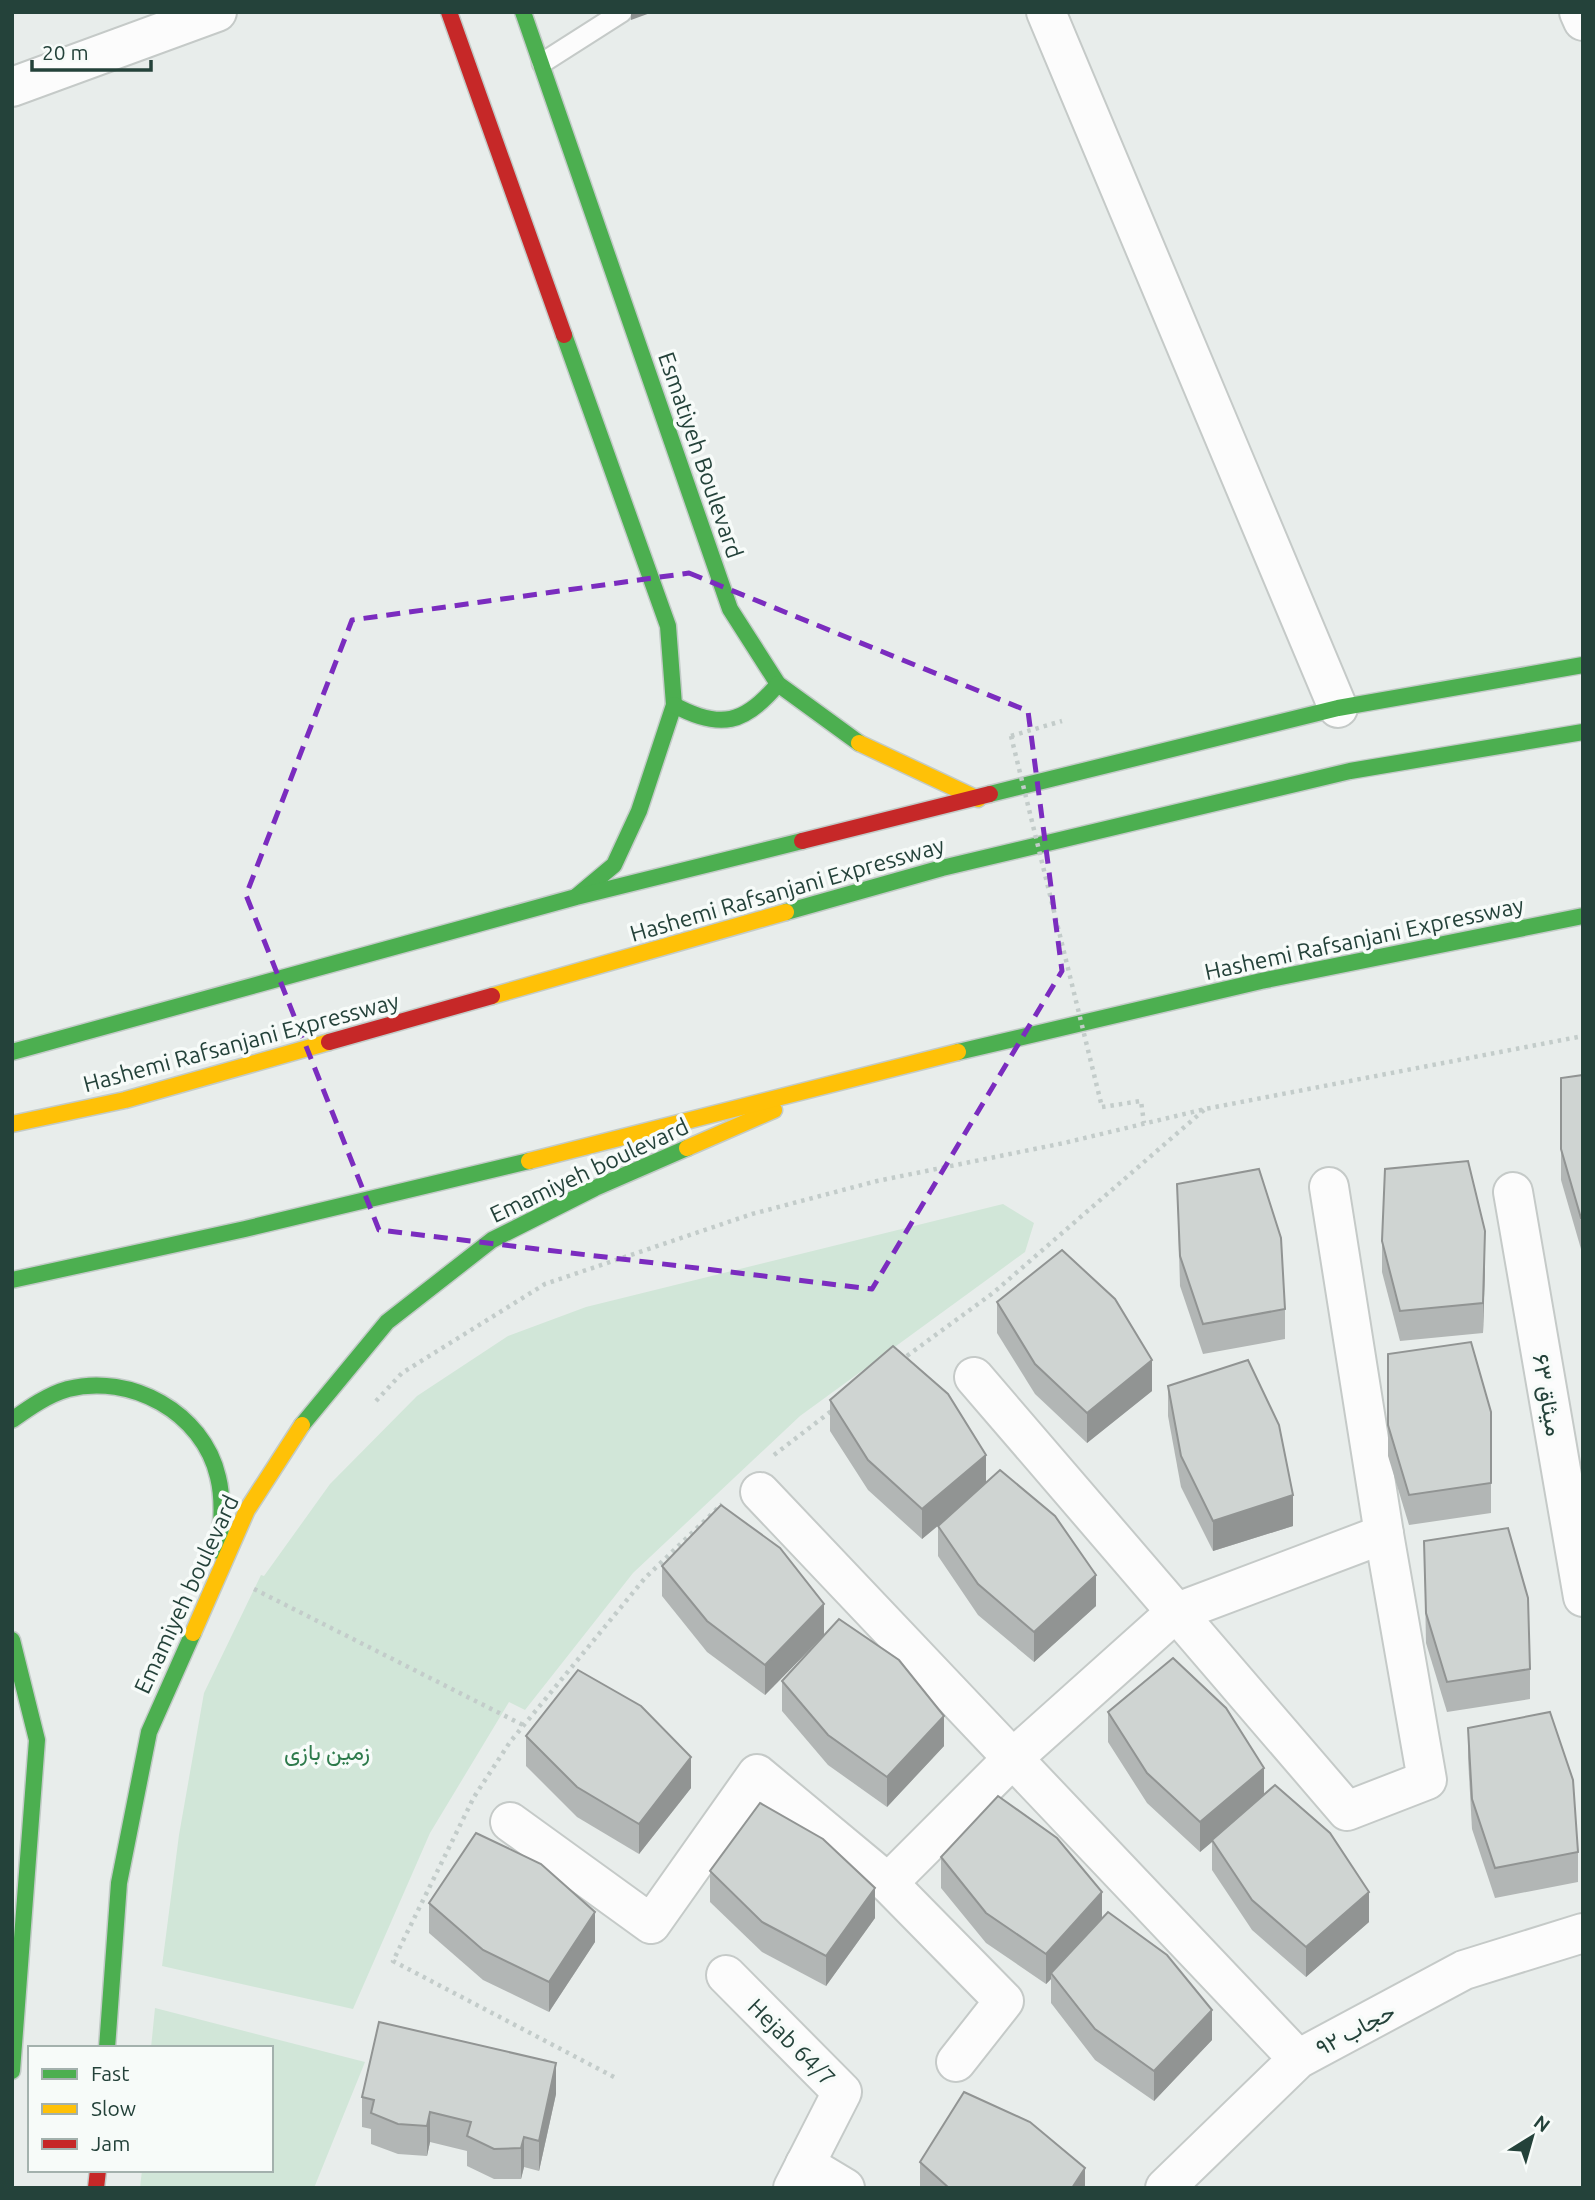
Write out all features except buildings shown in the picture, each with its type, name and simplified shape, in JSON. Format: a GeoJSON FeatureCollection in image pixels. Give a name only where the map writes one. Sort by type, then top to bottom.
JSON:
{"type":"FeatureCollection","features":[{"type":"Feature","properties":{"kind":"main road"},"geometry":{"type":"LineString","coordinates":[[449,12],[668,626],[674,705],[639,811],[614,865],[576,897]]}},
{"type":"Feature","properties":{"kind":"main road","name":"Esmatiyeh Boulevard"},"geometry":{"type":"LineString","coordinates":[[523,12],[730,609],[778,684],[866,748],[978,799]]}},
{"type":"Feature","properties":{"kind":"main road"},"geometry":{"type":"LineString","coordinates":[[12,1052],[576,897],[1338,708],[1583,665]]}},
{"type":"Feature","properties":{"kind":"main road"},"geometry":{"type":"LineString","coordinates":[[674,705],[695,718],[719,722],[743,717],[763,704],[778,684]]}},
{"type":"Feature","properties":{"kind":"main road","name":"Hashemi Rafsanjani Expressway"},"geometry":{"type":"LineString","coordinates":[[12,1124],[139,1096],[942,868],[1350,771],[1583,732]]}},
{"type":"Feature","properties":{"kind":"main road","name":"Hashemi Rafsanjani Expressway"},"geometry":{"type":"LineString","coordinates":[[12,1280],[149,1252],[827,1087],[944,1055],[1373,956],[1583,916]]}},
{"type":"Feature","properties":{"kind":"main road","name":"Emamiyeh boulevard"},"geometry":{"type":"LineString","coordinates":[[107,2046],[119,1883],[149,1732],[247,1510],[308,1415],[387,1322],[492,1240],[595,1188],[827,1087]]}},
{"type":"Feature","properties":{"kind":"main road"},"geometry":{"type":"LineString","coordinates":[[12,1420],[48,1395],[73,1387],[98,1384],[124,1387],[170,1408],[190,1425],[216,1468],[221,1494],[218,1571]]}},
{"type":"Feature","properties":{"kind":"main road"},"geometry":{"type":"LineString","coordinates":[[12,1640],[37,1740],[12,2071]]}},
{"type":"Feature","properties":{"kind":"street"},"geometry":{"type":"LineString","coordinates":[[12,87],[217,12]]}},
{"type":"Feature","properties":{"kind":"street"},"geometry":{"type":"LineString","coordinates":[[1046,12],[1338,708]]}},
{"type":"Feature","properties":{"kind":"street"},"geometry":{"type":"LineString","coordinates":[[1579,12],[1583,21]]}},
{"type":"Feature","properties":{"kind":"street"},"geometry":{"type":"LineString","coordinates":[[974,1377],[1347,1811],[1427,1780],[1384,1534],[1329,1187]]}},
{"type":"Feature","properties":{"kind":"street","name":"میثاق ۶۳"},"geometry":{"type":"LineString","coordinates":[[1513,1192],[1573,1484],[1583,1597]]}},
{"type":"Feature","properties":{"kind":"street"},"geometry":{"type":"LineString","coordinates":[[743,1497],[1013,1758],[1298,2059]]}},
{"type":"Feature","properties":{"kind":"street"},"geometry":{"type":"LineString","coordinates":[[888,1883],[1013,1758],[1175,1613],[1384,1534]]}},
{"type":"Feature","properties":{"kind":"street"},"geometry":{"type":"LineString","coordinates":[[510,1822],[651,1924],[757,1774],[888,1883],[1004,2001],[956,2062]]}},
{"type":"Feature","properties":{"kind":"street","name":"حجاب ۹۲"},"geometry":{"type":"LineString","coordinates":[[1166,2188],[1298,2059],[1464,1970],[1583,1933]]}},
{"type":"Feature","properties":{"kind":"street","name":"Hejab 64/7"},"geometry":{"type":"LineString","coordinates":[[726,1975],[842,2092],[799,2176]]}},
{"type":"Feature","properties":{"kind":"street"},"geometry":{"type":"LineString","coordinates":[[799,2176],[845,2188]]}},
{"type":"Feature","properties":{"kind":"lane"},"geometry":{"type":"LineString","coordinates":[[542,63],[622,12]]}},
{"type":"Feature","properties":{"kind":"path"},"geometry":{"type":"LineString","coordinates":[[1062,721],[1011,736],[1102,1107],[1141,1101],[1144,1123]]}},
{"type":"Feature","properties":{"kind":"path"},"geometry":{"type":"LineString","coordinates":[[374,1403],[402,1373],[545,1284],[789,1204],[877,1181],[1205,1109],[1583,1036]]}},
{"type":"Feature","properties":{"kind":"path"},"geometry":{"type":"LineString","coordinates":[[892,1367],[993,1293],[1205,1109]]}},
{"type":"Feature","properties":{"kind":"path"},"geometry":{"type":"LineString","coordinates":[[772,1457],[836,1408]]}},
{"type":"Feature","properties":{"kind":"path"},"geometry":{"type":"LineString","coordinates":[[614,2077],[393,1961],[474,1797],[510,1742],[645,1578],[743,1497]]}},
{"type":"Feature","properties":{"kind":"path"},"geometry":{"type":"LineString","coordinates":[[252,1588],[525,1726]]}},
{"type":"Feature","properties":{"kind":"highlighted area"},"geometry":{"type":"Polygon","coordinates":[[[689,573],[1028,711],[1062,971],[872,1289],[568,1255],[379,1230],[246,895],[352,620],[689,573]]]}},
{"type":"Feature","properties":{"kind":"green space","name":"زمین بازی"},"geometry":{"type":"Polygon","coordinates":[[[1003,1204],[1034,1223],[1025,1252],[800,1416],[633,1573],[525,1710],[509,1702],[430,1833],[353,2009],[162,1966],[179,1835],[204,1693],[261,1575],[264,1576],[330,1484],[417,1396],[508,1336],[586,1307],[1003,1204]]]}},
{"type":"Feature","properties":{"kind":"green space"},"geometry":{"type":"Polygon","coordinates":[[[155,2008],[365,2062],[314,2188],[140,2188],[142,2172],[273,2172],[273,2046],[151,2046],[155,2008]]]}},
{"type":"Feature","properties":{"kind":"traffic: fast"},"geometry":{"type":"LineString","coordinates":[[523,12],[730,609],[778,684],[859,743]]}},
{"type":"Feature","properties":{"kind":"traffic: fast"},"geometry":{"type":"LineString","coordinates":[[564,335],[668,626],[674,705],[639,811],[614,865],[577,896]]}},
{"type":"Feature","properties":{"kind":"traffic: fast"},"geometry":{"type":"LineString","coordinates":[[990,794],[1338,708],[1583,665]]}},
{"type":"Feature","properties":{"kind":"traffic: fast"},"geometry":{"type":"LineString","coordinates":[[674,705],[705,718],[731,719],[754,708],[778,684]]}},
{"type":"Feature","properties":{"kind":"traffic: fast"},"geometry":{"type":"LineString","coordinates":[[786,912],[942,868],[1350,771],[1583,732]]}},
{"type":"Feature","properties":{"kind":"traffic: fast"},"geometry":{"type":"LineString","coordinates":[[12,1052],[576,897],[802,841]]}},
{"type":"Feature","properties":{"kind":"traffic: fast"},"geometry":{"type":"LineString","coordinates":[[958,1052],[1261,981],[1583,916]]}},
{"type":"Feature","properties":{"kind":"traffic: fast"},"geometry":{"type":"LineString","coordinates":[[302,1425],[387,1322],[492,1240],[595,1188],[687,1148]]}},
{"type":"Feature","properties":{"kind":"traffic: fast"},"geometry":{"type":"LineString","coordinates":[[12,1280],[245,1229],[529,1161]]}},
{"type":"Feature","properties":{"kind":"traffic: fast"},"geometry":{"type":"LineString","coordinates":[[12,1420],[53,1395],[68,1389],[92,1386],[115,1387],[139,1393],[161,1403],[180,1416],[197,1434],[210,1454],[221,1495],[219,1551]]}},
{"type":"Feature","properties":{"kind":"traffic: fast"},"geometry":{"type":"LineString","coordinates":[[107,2046],[119,1883],[149,1732],[193,1633]]}},
{"type":"Feature","properties":{"kind":"traffic: fast"},"geometry":{"type":"LineString","coordinates":[[12,1640],[37,1740],[12,2071]]}},
{"type":"Feature","properties":{"kind":"traffic: slow"},"geometry":{"type":"LineString","coordinates":[[859,743],[978,799]]}},
{"type":"Feature","properties":{"kind":"traffic: slow"},"geometry":{"type":"LineString","coordinates":[[492,996],[786,912]]}},
{"type":"Feature","properties":{"kind":"traffic: slow"},"geometry":{"type":"LineString","coordinates":[[12,1124],[125,1100],[329,1042]]}},
{"type":"Feature","properties":{"kind":"traffic: slow"},"geometry":{"type":"LineString","coordinates":[[529,1161],[958,1052]]}},
{"type":"Feature","properties":{"kind":"traffic: slow"},"geometry":{"type":"LineString","coordinates":[[687,1148],[774,1110]]}},
{"type":"Feature","properties":{"kind":"traffic: slow"},"geometry":{"type":"LineString","coordinates":[[193,1633],[247,1510],[302,1425]]}},
{"type":"Feature","properties":{"kind":"traffic: jam"},"geometry":{"type":"LineString","coordinates":[[449,12],[564,335]]}},
{"type":"Feature","properties":{"kind":"traffic: jam"},"geometry":{"type":"LineString","coordinates":[[802,841],[990,794]]}},
{"type":"Feature","properties":{"kind":"traffic: jam"},"geometry":{"type":"LineString","coordinates":[[329,1042],[492,996]]}},
{"type":"Feature","properties":{"kind":"traffic: jam"},"geometry":{"type":"LineString","coordinates":[[96,2188],[98,2172]]}}]}
